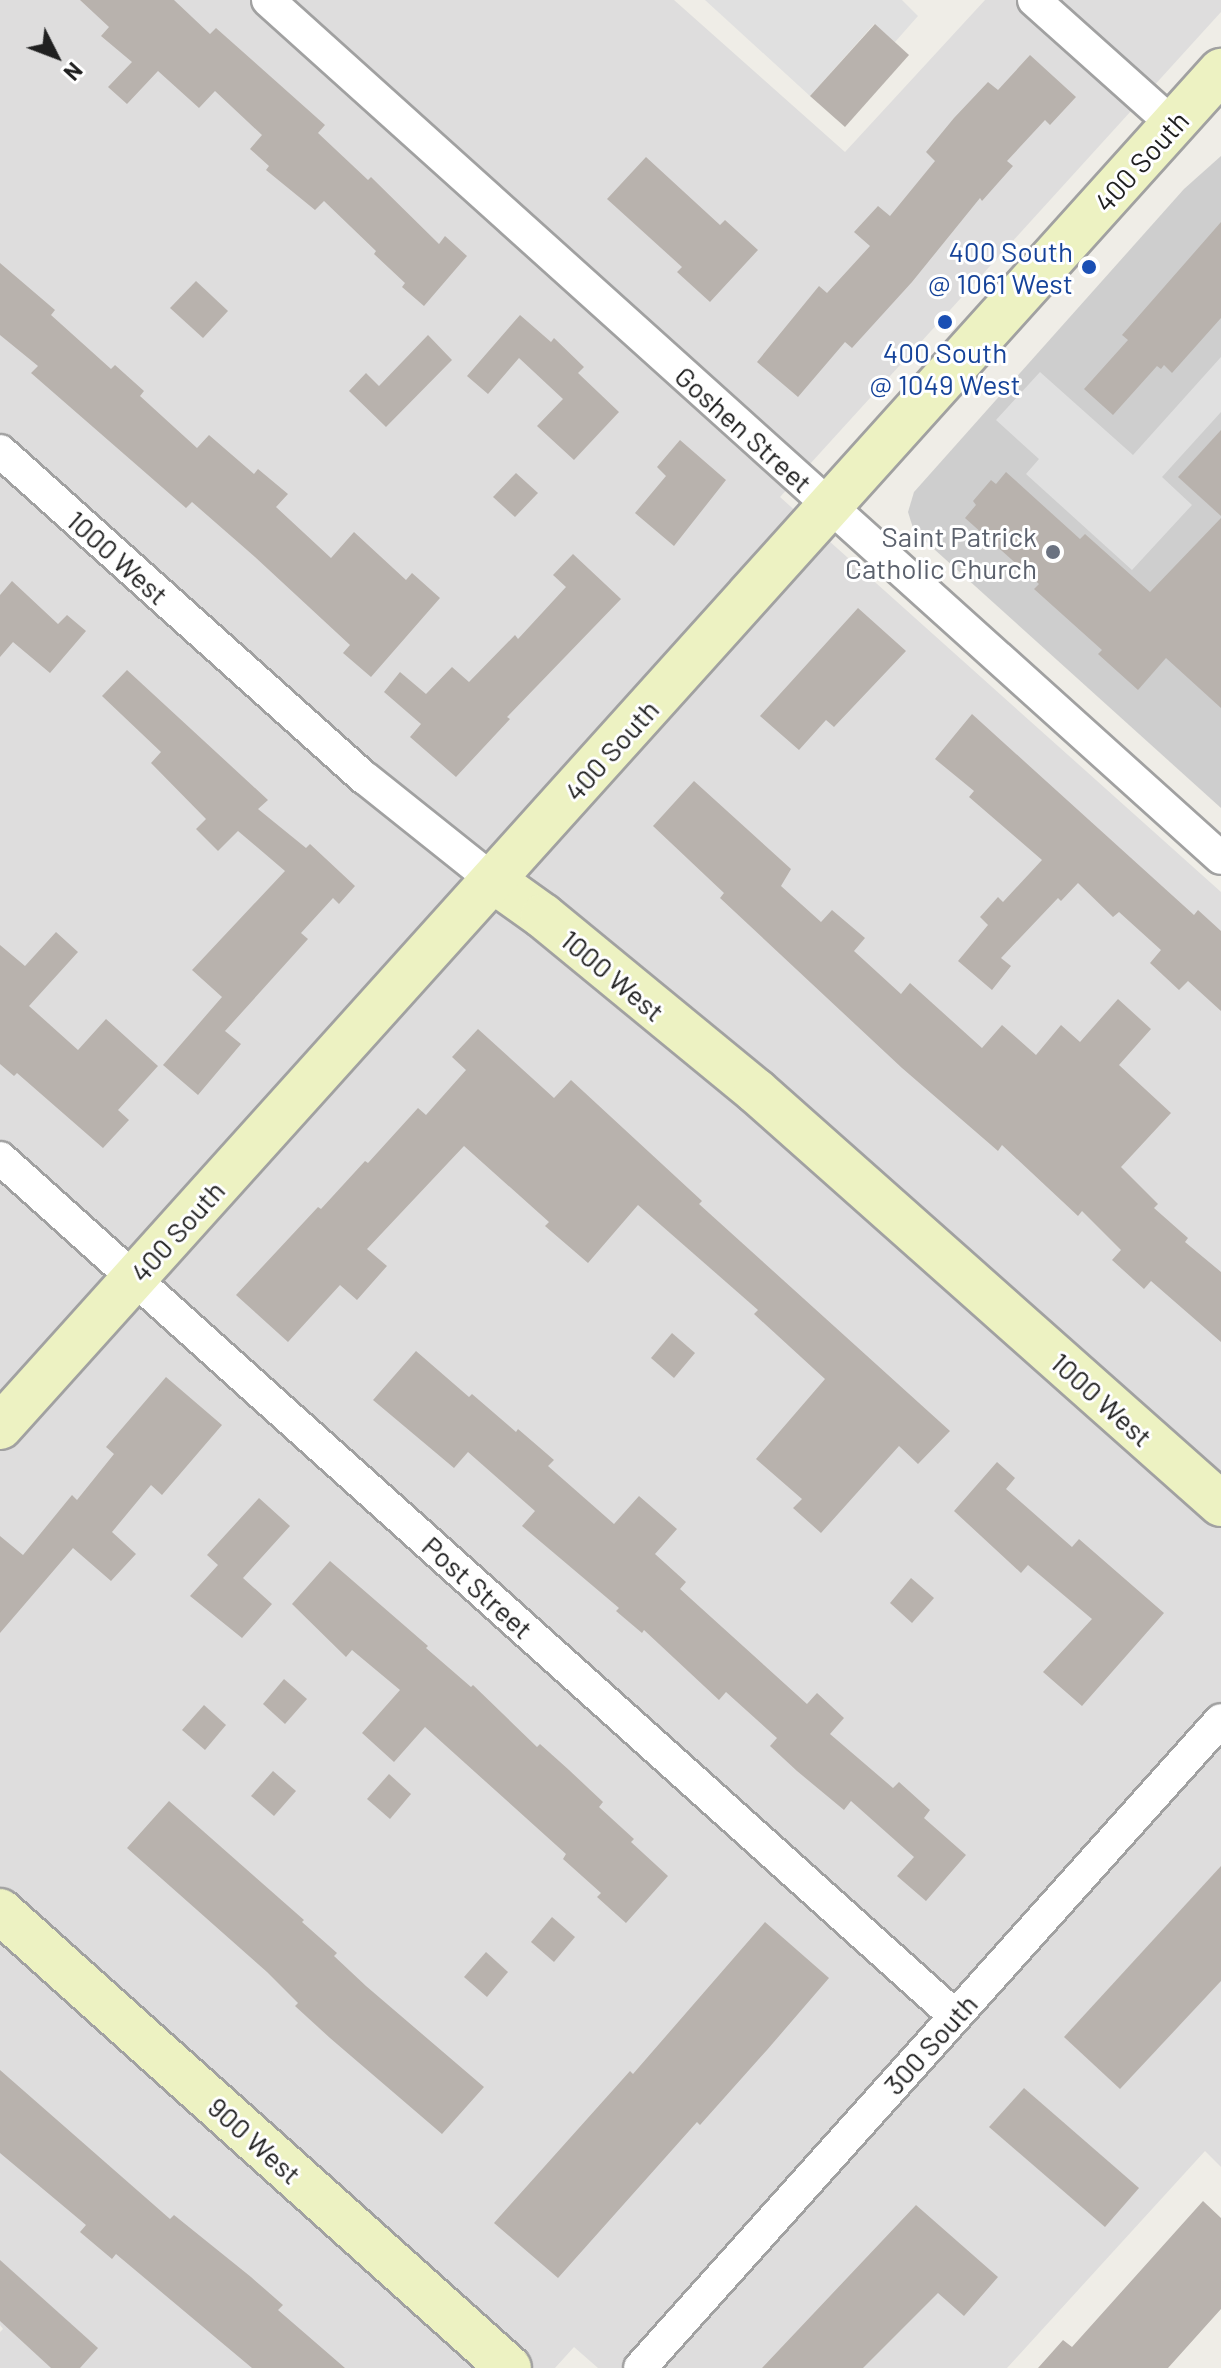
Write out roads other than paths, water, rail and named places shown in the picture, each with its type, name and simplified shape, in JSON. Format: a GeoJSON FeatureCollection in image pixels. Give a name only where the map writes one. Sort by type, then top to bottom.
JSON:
{"type":"FeatureCollection","features":[{"type":"Feature","properties":{"kind":"main road","name":"400 South"},"geometry":{"type":"LineString","coordinates":[[0,1427],[1221,71]]}},
{"type":"Feature","properties":{"kind":"main road","name":"1000 West"},"geometry":{"type":"LineString","coordinates":[[494,881],[543,916],[756,1091],[1221,1504]]}},
{"type":"Feature","properties":{"kind":"main road","name":"900 West"},"geometry":{"type":"LineString","coordinates":[[0,1911],[509,2368]]}},
{"type":"Feature","properties":{"kind":"street","name":"Goshen Street"},"geometry":{"type":"LineString","coordinates":[[268,0],[1221,858]]}},
{"type":"Feature","properties":{"kind":"street"},"geometry":{"type":"LineString","coordinates":[[1034,0],[1174,125]]}},
{"type":"Feature","properties":{"kind":"street","name":"1000 West"},"geometry":{"type":"LineString","coordinates":[[0,451],[365,778],[494,881]]}},
{"type":"Feature","properties":{"kind":"street","name":"Post Street"},"geometry":{"type":"LineString","coordinates":[[0,1158],[955,2016]]}},
{"type":"Feature","properties":{"kind":"street","name":"300 South"},"geometry":{"type":"LineString","coordinates":[[640,2368],[1221,1720]]}},
{"type":"Feature","properties":{"kind":"place","name":"400 South @ 1061 West"},"geometry":{"type":"Point","coordinates":[1089,267]}},
{"type":"Feature","properties":{"kind":"place","name":"400 South @ 1049 West"},"geometry":{"type":"Point","coordinates":[945,322]}},
{"type":"Feature","properties":{"kind":"place","name":"Saint Patrick Catholic Church"},"geometry":{"type":"Point","coordinates":[1053,552]}}]}
